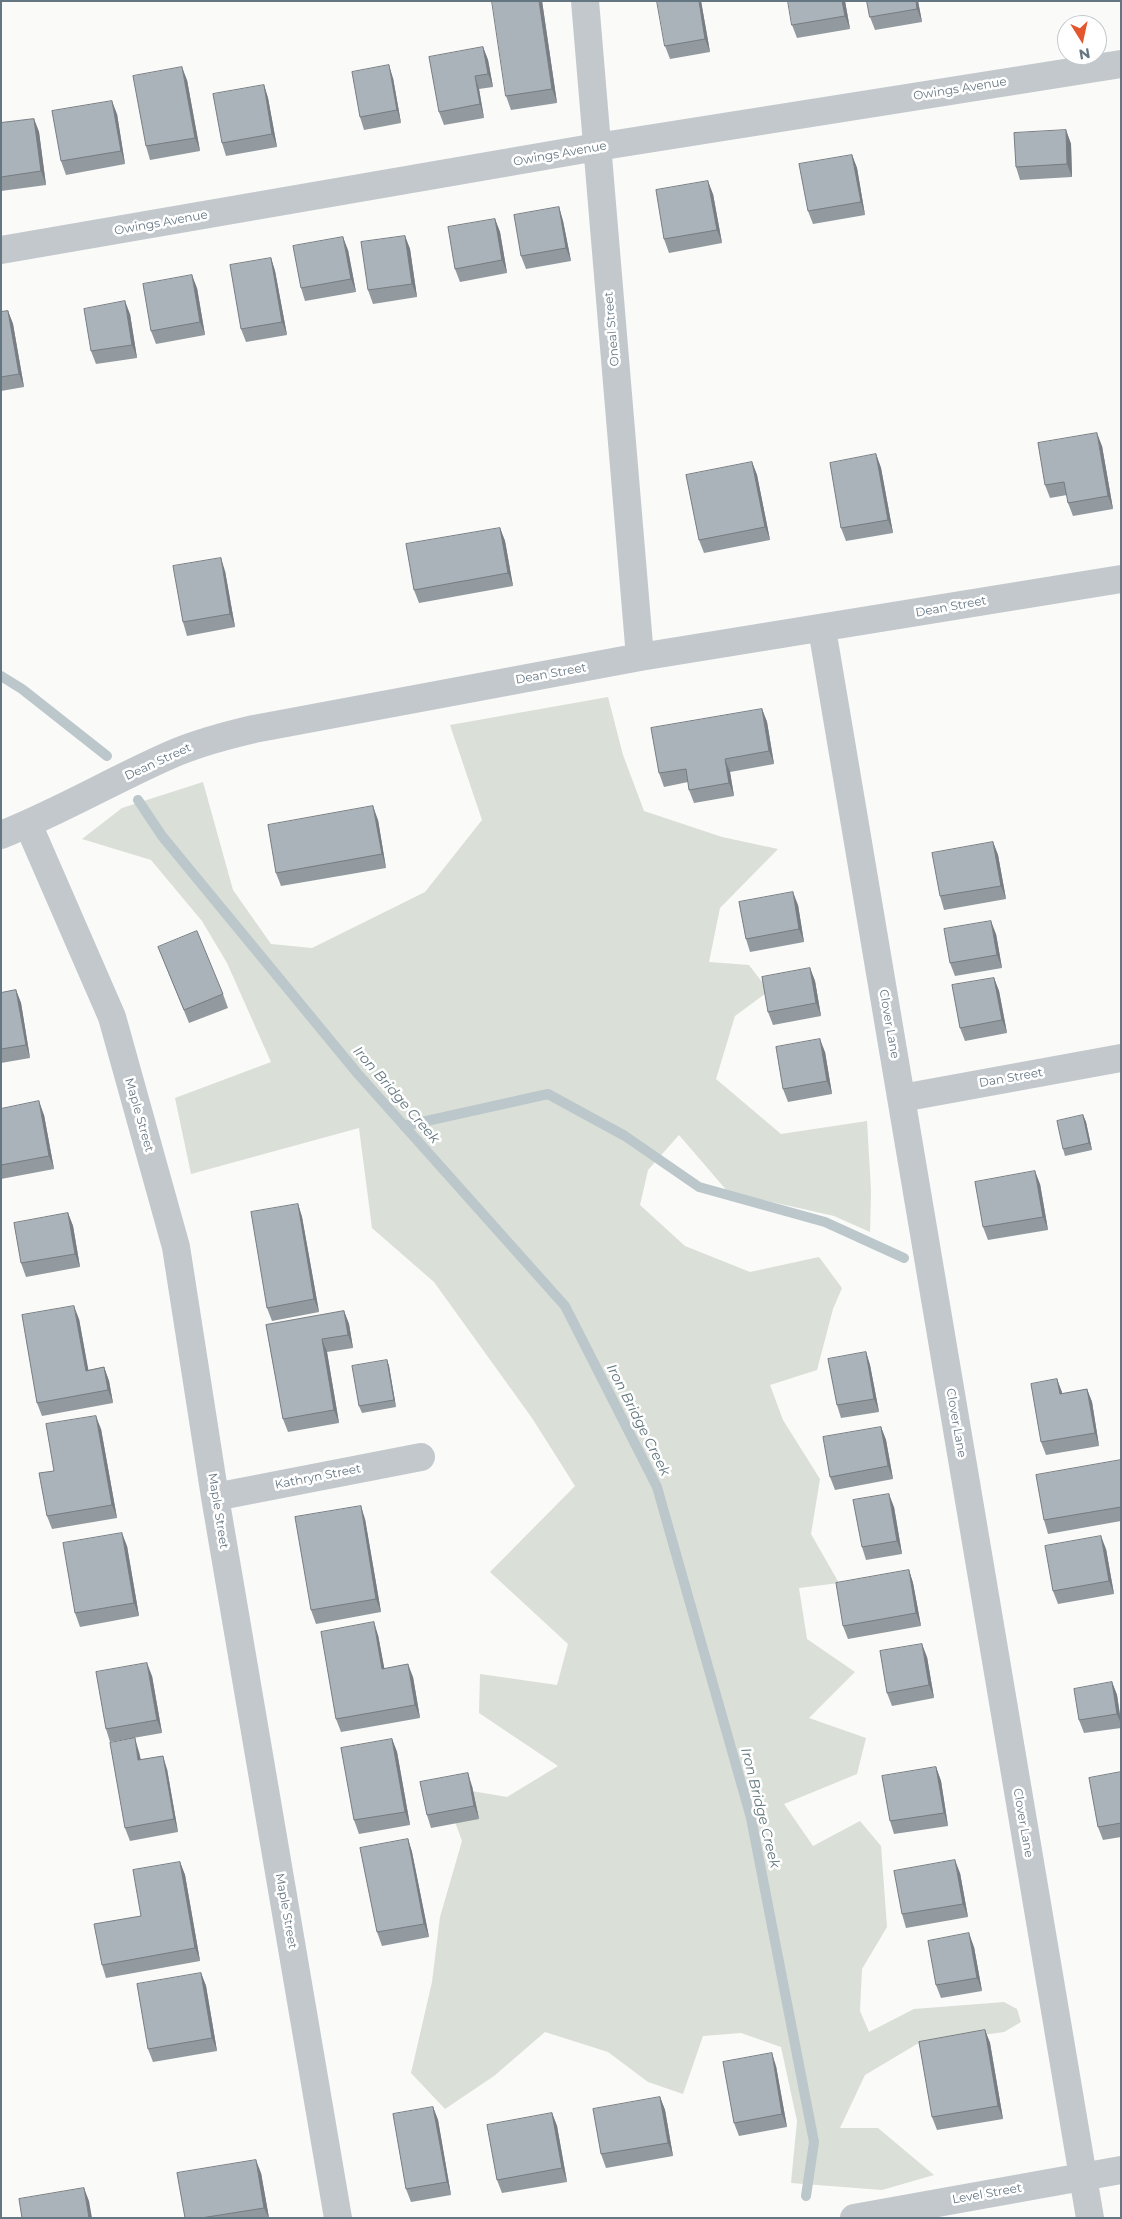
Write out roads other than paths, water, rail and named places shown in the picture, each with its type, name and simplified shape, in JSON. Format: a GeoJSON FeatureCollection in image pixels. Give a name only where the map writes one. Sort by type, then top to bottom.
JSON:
{"type":"FeatureCollection","features":[{"type":"Feature","properties":{"kind":"street","name":"Oneal Street"},"geometry":{"type":"LineString","coordinates":[[585,1],[640,657]]}},
{"type":"Feature","properties":{"kind":"street","name":"Owings Avenue"},"geometry":{"type":"LineString","coordinates":[[1,250],[597,147],[1121,64]]}},
{"type":"Feature","properties":{"kind":"street","name":"Dean Street"},"geometry":{"type":"LineString","coordinates":[[1,835],[28,824],[177,752],[209,740],[254,729],[640,657],[1121,579]]}},
{"type":"Feature","properties":{"kind":"street","name":"Clover Lane"},"geometry":{"type":"LineString","coordinates":[[822,628],[1090,2218]]}},
{"type":"Feature","properties":{"kind":"street","name":"Maple Street"},"geometry":{"type":"LineString","coordinates":[[28,824],[112,1017],[176,1247],[215,1497],[338,2218]]}},
{"type":"Feature","properties":{"kind":"street","name":"Dan Street"},"geometry":{"type":"LineString","coordinates":[[902,1098],[1121,1058]]}},
{"type":"Feature","properties":{"kind":"street","name":"Kathryn Street"},"geometry":{"type":"LineString","coordinates":[[215,1497],[421,1457]]}},
{"type":"Feature","properties":{"kind":"street","name":"Level Street"},"geometry":{"type":"LineString","coordinates":[[854,2218],[1121,2170]]}},
{"type":"Feature","properties":{"kind":"waterway","name":"Iron Bridge Creek"},"geometry":{"type":"LineString","coordinates":[[1,676],[22,689],[107,756]]}},
{"type":"Feature","properties":{"kind":"waterway","name":"Iron Bridge Creek"},"geometry":{"type":"LineString","coordinates":[[138,800],[162,836],[358,1074],[565,1306],[657,1487],[751,1818],[814,2142],[806,2196]]}},
{"type":"Feature","properties":{"kind":"waterway"},"geometry":{"type":"LineString","coordinates":[[404,1126],[548,1094],[625,1136],[699,1187],[825,1222],[904,1258]]}}]}
